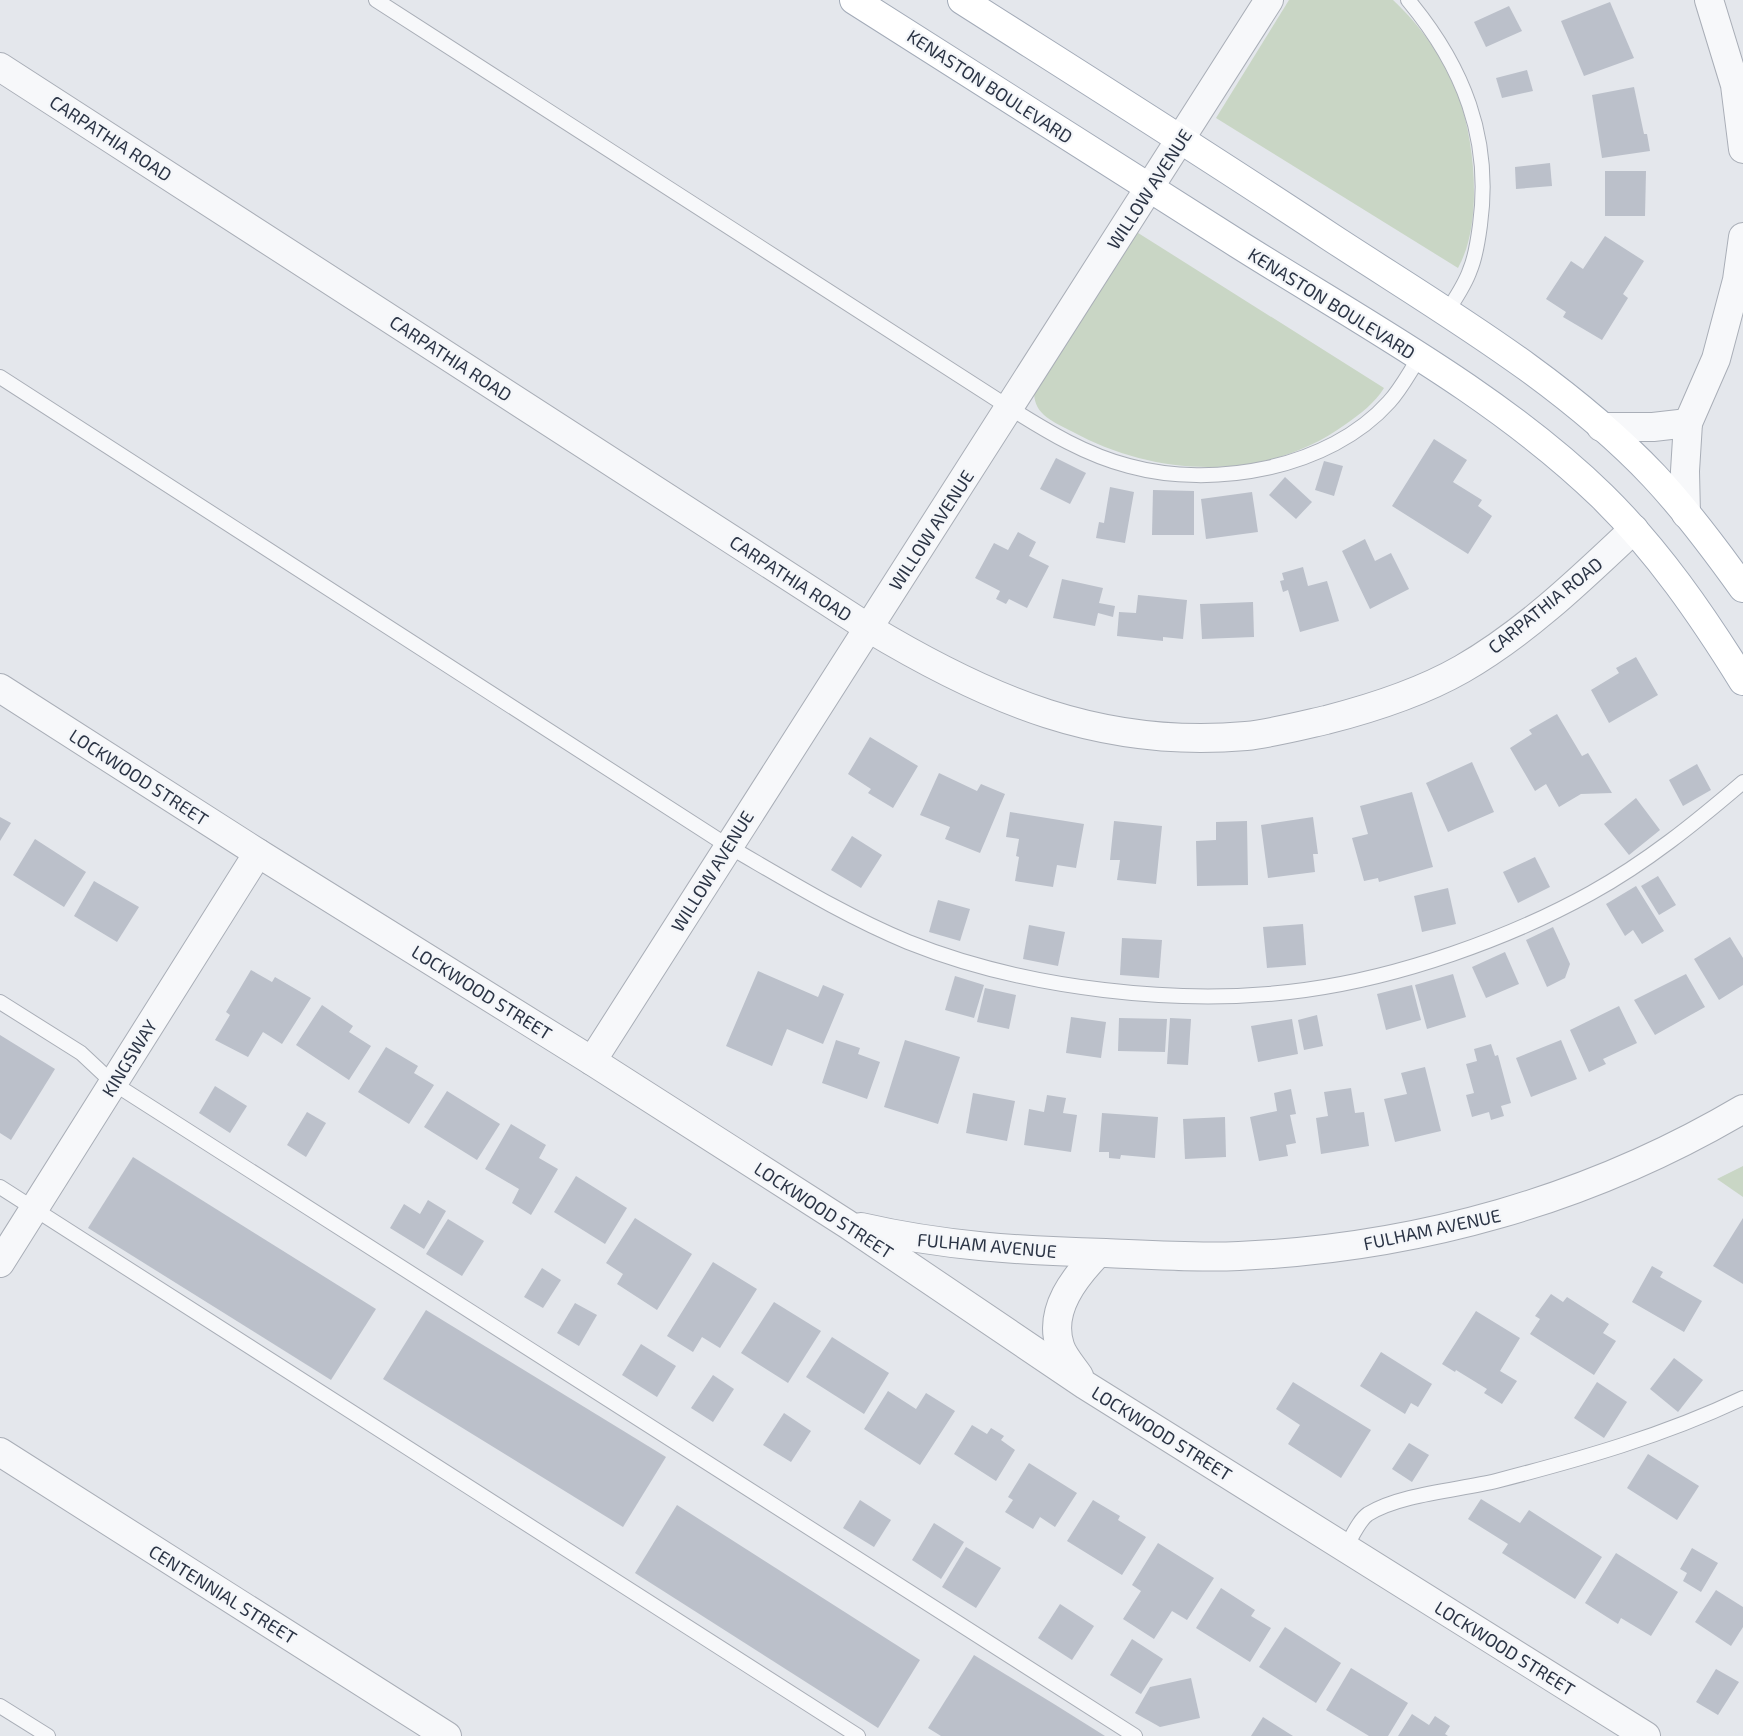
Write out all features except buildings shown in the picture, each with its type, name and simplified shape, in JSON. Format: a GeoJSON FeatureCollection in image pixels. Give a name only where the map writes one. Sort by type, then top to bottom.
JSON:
{"type":"FeatureCollection","features":[{"type":"Feature","properties":{"kind":"main road","name":"KENASTON BOULEVARD"},"geometry":{"type":"LineString","coordinates":[[854,0],[1419,358],[1481,399],[1542,444],[1603,497],[1634,529],[1679,584],[1743,681]]}},
{"type":"Feature","properties":{"kind":"main road"},"geometry":{"type":"LineString","coordinates":[[962,0],[1182,139],[1519,362],[1601,427],[1654,476],[1743,588]]}},
{"type":"Feature","properties":{"kind":"street","name":"WILLOW AVENUE"},"geometry":{"type":"LineString","coordinates":[[592,1061],[1269,0]]}},
{"type":"Feature","properties":{"kind":"street"},"geometry":{"type":"LineString","coordinates":[[1709,0],[1735,85],[1743,149]]}},
{"type":"Feature","properties":{"kind":"street","name":"CARPATHIA ROAD"},"geometry":{"type":"LineString","coordinates":[[0,67],[868,627],[956,677],[1006,700],[1063,720],[1137,733],[1208,737],[1247,736],[1282,730],[1361,711],[1387,702],[1460,670],[1534,619],[1634,529]]}},
{"type":"Feature","properties":{"kind":"street"},"geometry":{"type":"LineString","coordinates":[[1686,514],[1685,471],[1688,423],[1716,359],[1737,280],[1743,237]]}},
{"type":"Feature","properties":{"kind":"street"},"geometry":{"type":"LineString","coordinates":[[1601,427],[1652,427],[1688,423]]}},
{"type":"Feature","properties":{"kind":"street","name":"LOCKWOOD STREET"},"geometry":{"type":"LineString","coordinates":[[0,688],[847,1224],[1085,1385],[1646,1736]]}},
{"type":"Feature","properties":{"kind":"street","name":"KINGSWAY"},"geometry":{"type":"LineString","coordinates":[[0,1263],[258,853]]}},
{"type":"Feature","properties":{"kind":"street","name":"FULHAM AVENUE"},"geometry":{"type":"LineString","coordinates":[[847,1224],[947,1244],[991,1249],[1238,1256],[1361,1245],[1435,1231],[1511,1212],[1601,1179],[1683,1141],[1743,1109]]}},
{"type":"Feature","properties":{"kind":"street","name":"FULHAM AVENUE"},"geometry":{"type":"LineString","coordinates":[[1085,1385],[1060,1347],[1058,1317],[1064,1299],[1076,1276],[1098,1253]]}},
{"type":"Feature","properties":{"kind":"street","name":"CENTENNIAL STREET"},"geometry":{"type":"LineString","coordinates":[[0,1452],[447,1736]]}},
{"type":"Feature","properties":{"kind":"lane"},"geometry":{"type":"LineString","coordinates":[[376,0],[1010,408],[1076,446],[1128,466],[1152,472],[1235,474],[1268,468],[1299,458],[1335,443],[1360,427],[1389,403],[1419,358]]}},
{"type":"Feature","properties":{"kind":"lane"},"geometry":{"type":"LineString","coordinates":[[1408,0],[1424,19],[1456,69],[1466,94],[1481,154],[1483,188],[1477,245],[1466,281],[1446,313]]}},
{"type":"Feature","properties":{"kind":"lane"},"geometry":{"type":"LineString","coordinates":[[0,377],[728,846],[852,916],[909,942],[986,966],[1046,980],[1092,988],[1176,995],[1245,995],[1306,990],[1380,975],[1438,958],[1506,933],[1592,892],[1649,857],[1693,824],[1743,782]]}},
{"type":"Feature","properties":{"kind":"lane"},"geometry":{"type":"LineString","coordinates":[[0,1002],[81,1054],[113,1083],[1135,1736]]}},
{"type":"Feature","properties":{"kind":"lane"},"geometry":{"type":"LineString","coordinates":[[0,1187],[858,1736]]}},
{"type":"Feature","properties":{"kind":"lane"},"geometry":{"type":"LineString","coordinates":[[1345,1548],[1366,1515],[1389,1505],[1492,1482],[1609,1451],[1663,1433],[1743,1398]]}},
{"type":"Feature","properties":{"kind":"lane"},"geometry":{"type":"LineString","coordinates":[[0,1706],[48,1736]]}},
{"type":"Feature","properties":{"kind":"green space"},"geometry":{"type":"Polygon","coordinates":[[[1289,0],[1393,0],[1423,33],[1440,57],[1454,84],[1465,116],[1472,160],[1474,207],[1466,250],[1458,268],[1216,118],[1289,0]]]}},
{"type":"Feature","properties":{"kind":"green space"},"geometry":{"type":"Polygon","coordinates":[[[1135,231],[1384,388],[1376,399],[1362,412],[1315,443],[1282,456],[1247,464],[1211,467],[1175,465],[1140,458],[1106,447],[1053,421],[1042,413],[1038,407],[1034,392],[1135,231]]]}},
{"type":"Feature","properties":{"kind":"green space"},"geometry":{"type":"Polygon","coordinates":[[[1743,1166],[1743,1197],[1717,1179],[1743,1166]]]}}]}
